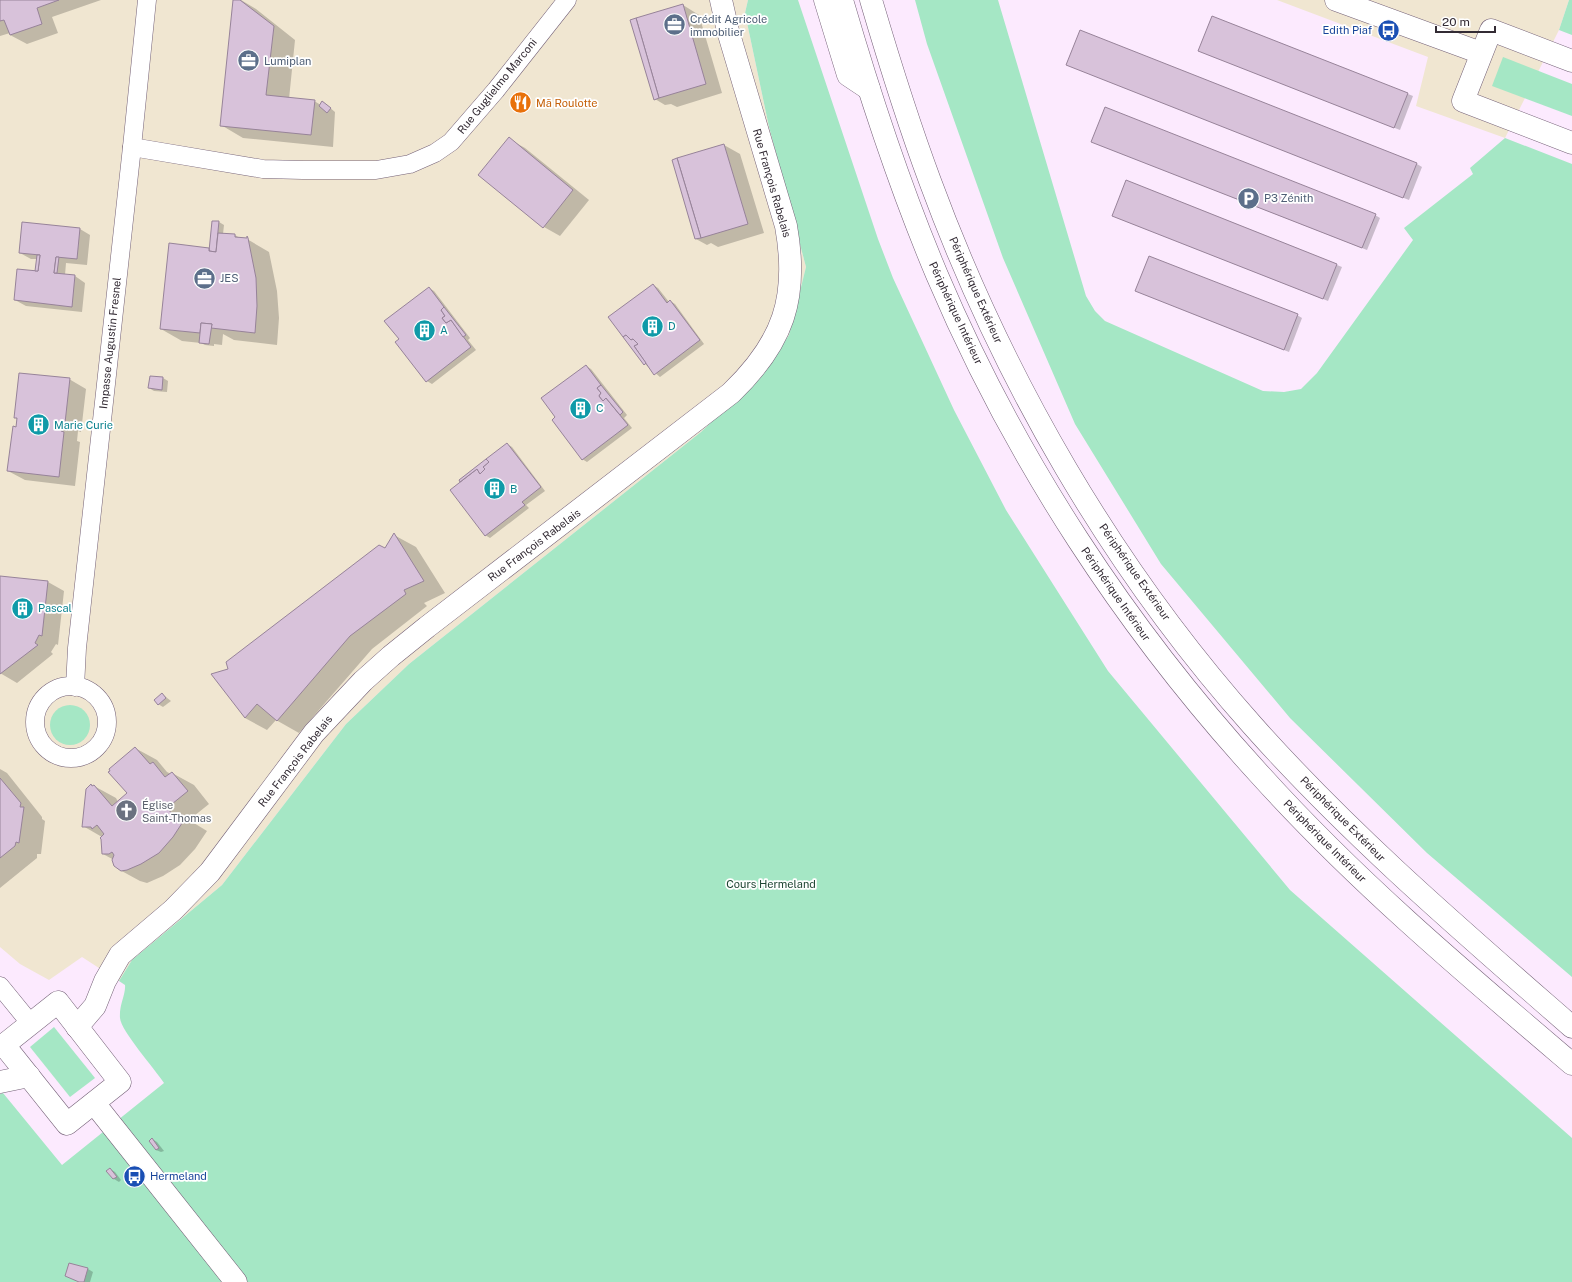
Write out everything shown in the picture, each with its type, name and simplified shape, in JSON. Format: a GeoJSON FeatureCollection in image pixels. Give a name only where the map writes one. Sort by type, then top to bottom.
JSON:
{"type":"FeatureCollection","features":[{"type":"Feature","properties":{"kind":"main road","name":"Rue François Rabelais"},"geometry":{"type":"LineString","coordinates":[[78,1027],[95,1006],[104,981],[120,955],[173,910],[210,872],[230,848],[314,733],[363,681],[427,627],[731,393],[750,375],[769,349],[783,319],[788,299],[791,259],[789,241],[786,226],[728,31],[721,0]]}},
{"type":"Feature","properties":{"kind":"main road"},"geometry":{"type":"LineString","coordinates":[[824,0],[848,74],[869,89]]}},
{"type":"Feature","properties":{"kind":"main road","name":"Périphérique Intérieur"},"geometry":{"type":"LineString","coordinates":[[842,0],[869,89],[900,180],[921,235],[952,308],[1012,429],[1066,522],[1125,609],[1164,661],[1220,730],[1264,780],[1310,828],[1400,915],[1572,1064]]}},
{"type":"Feature","properties":{"kind":"main road","name":"Périphérique Extérieur"},"geometry":{"type":"LineString","coordinates":[[871,0],[930,184],[982,307],[1014,372],[1054,447],[1121,555],[1151,598],[1212,678],[1250,723],[1321,800],[1424,897],[1572,1027]]}},
{"type":"Feature","properties":{"kind":"main road"},"geometry":{"type":"LineString","coordinates":[[1336,0],[1481,53]]}},
{"type":"Feature","properties":{"kind":"main road"},"geometry":{"type":"LineString","coordinates":[[1572,61],[1491,30],[1463,101],[1572,143]]}},
{"type":"Feature","properties":{"kind":"main road"},"geometry":{"type":"LineString","coordinates":[[58,1002],[78,1027],[120,1082],[68,1124],[4,1045],[58,1002]]}},
{"type":"Feature","properties":{"kind":"main road"},"geometry":{"type":"LineString","coordinates":[[0,1082],[29,1076]]}},
{"type":"Feature","properties":{"kind":"main road"},"geometry":{"type":"LineString","coordinates":[[94,1103],[236,1282]]}},
{"type":"Feature","properties":{"kind":"street","name":"Impasse Augustin Fresnel"},"geometry":{"type":"LineString","coordinates":[[75,687],[77,648],[147,0]]}},
{"type":"Feature","properties":{"kind":"street","name":"Rue Guglielmo Marconi"},"geometry":{"type":"LineString","coordinates":[[132,148],[263,169],[376,170],[410,164],[435,153],[451,142],[496,90],[567,0]]}},
{"type":"Feature","properties":{"kind":"street"},"geometry":{"type":"LineString","coordinates":[[0,986],[31,1024]]}},
{"type":"Feature","properties":{"kind":"shaded area"},"geometry":{"type":"Polygon","coordinates":[[[0,0],[748,0],[745,13],[769,127],[806,267],[789,335],[764,372],[701,432],[409,664],[346,724],[222,885],[132,960],[119,981],[82,957],[49,980],[20,964],[0,947],[0,0]]]}},
{"type":"Feature","properties":{"kind":"shaded area"},"geometry":{"type":"Polygon","coordinates":[[[1277,0],[1569,0],[1559,30],[1505,138],[1416,106],[1428,57],[1277,0]]]}},
{"type":"Feature","properties":{"kind":"green space","name":"Cours Hermeland"},"geometry":{"type":"Polygon","coordinates":[[[748,0],[798,0],[878,239],[893,278],[954,410],[1006,510],[1108,671],[1290,890],[1572,1138],[1572,1282],[0,1282],[0,1094],[3,1093],[62,1165],[164,1083],[132,1041],[120,1018],[120,1009],[125,985],[119,981],[132,960],[222,885],[346,724],[409,664],[701,432],[764,372],[789,335],[806,267],[769,127],[745,13],[748,0]]]}},
{"type":"Feature","properties":{"kind":"green space"},"geometry":{"type":"Polygon","coordinates":[[[915,0],[998,0],[1086,296],[1095,311],[1105,321],[1263,391],[1284,392],[1301,389],[1317,373],[1413,240],[1404,228],[1473,174],[1470,168],[1505,138],[1572,164],[1572,977],[1427,853],[1290,718],[1161,564],[1075,424],[1003,258],[927,44],[915,0]]]}},
{"type":"Feature","properties":{"kind":"green space"},"geometry":{"type":"Polygon","coordinates":[[[1569,0],[1572,0],[1572,35],[1559,30],[1569,0]]]}},
{"type":"Feature","properties":{"kind":"green space"},"geometry":{"type":"Polygon","coordinates":[[[1503,57],[1572,84],[1572,116],[1492,86],[1503,57]]]}},
{"type":"Feature","properties":{"kind":"green space"},"geometry":{"type":"Polygon","coordinates":[[[66,705],[74,705],[81,708],[87,714],[90,725],[87,736],[81,742],[74,745],[66,745],[59,742],[53,736],[50,729],[50,721],[53,714],[59,708],[66,705]]]}},
{"type":"Feature","properties":{"kind":"green space"},"geometry":{"type":"Polygon","coordinates":[[[54,1027],[95,1078],[70,1097],[30,1047],[54,1027]]]}},
{"type":"Feature","properties":{"kind":"building"},"geometry":{"type":"Polygon","coordinates":[[[0,0],[59,0],[37,8],[42,24],[10,35],[4,20],[0,21],[0,0]]]}},
{"type":"Feature","properties":{"kind":"building","name":"Lumiplan"},"geometry":{"type":"Polygon","coordinates":[[[233,0],[240,0],[274,26],[266,95],[315,100],[311,135],[220,126],[233,0]]]}},
{"type":"Feature","properties":{"kind":"building"},"geometry":{"type":"Polygon","coordinates":[[[683,4],[706,84],[659,98],[636,18],[683,4]]]}},
{"type":"Feature","properties":{"kind":"building"},"geometry":{"type":"Polygon","coordinates":[[[1212,16],[1408,93],[1394,128],[1198,51],[1212,16]]]}},
{"type":"Feature","properties":{"kind":"building"},"geometry":{"type":"Polygon","coordinates":[[[636,18],[659,98],[654,100],[630,20],[636,18]]]}},
{"type":"Feature","properties":{"kind":"building"},"geometry":{"type":"Polygon","coordinates":[[[1380,28],[1391,33],[1389,36],[1379,32],[1380,28]]]}},
{"type":"Feature","properties":{"kind":"building"},"geometry":{"type":"Polygon","coordinates":[[[1080,30],[1417,163],[1403,198],[1066,65],[1080,30]]]}},
{"type":"Feature","properties":{"kind":"building"},"geometry":{"type":"Polygon","coordinates":[[[322,101],[331,108],[327,113],[319,106],[322,101]]]}},
{"type":"Feature","properties":{"kind":"building"},"geometry":{"type":"Polygon","coordinates":[[[1105,107],[1376,214],[1362,248],[1091,142],[1105,107]]]}},
{"type":"Feature","properties":{"kind":"building"},"geometry":{"type":"Polygon","coordinates":[[[509,137],[573,190],[543,228],[478,175],[509,137]]]}},
{"type":"Feature","properties":{"kind":"building"},"geometry":{"type":"Polygon","coordinates":[[[724,144],[748,224],[701,238],[677,158],[724,144]]]}},
{"type":"Feature","properties":{"kind":"building"},"geometry":{"type":"Polygon","coordinates":[[[677,158],[701,238],[695,239],[672,160],[677,158]]]}},
{"type":"Feature","properties":{"kind":"building"},"geometry":{"type":"Polygon","coordinates":[[[1126,180],[1337,264],[1323,299],[1112,216],[1126,180]]]}},
{"type":"Feature","properties":{"kind":"building"},"geometry":{"type":"Polygon","coordinates":[[[212,221],[219,221],[216,252],[209,251],[212,221]]]}},
{"type":"Feature","properties":{"kind":"building"},"geometry":{"type":"Polygon","coordinates":[[[22,222],[80,228],[77,259],[56,257],[54,273],[75,275],[72,307],[14,300],[17,269],[38,271],[40,255],[19,253],[22,222]]]}},
{"type":"Feature","properties":{"kind":"building"},"geometry":{"type":"Polygon","coordinates":[[[218,233],[235,234],[235,237],[247,238],[247,236],[248,238],[256,278],[257,306],[255,333],[211,328],[212,324],[201,323],[200,333],[160,329],[169,243],[209,248],[209,251],[216,252],[218,233]]]}},
{"type":"Feature","properties":{"kind":"building"},"geometry":{"type":"Polygon","coordinates":[[[37,255],[40,255],[38,271],[35,271],[37,255]]]}},
{"type":"Feature","properties":{"kind":"building"},"geometry":{"type":"Polygon","coordinates":[[[1149,256],[1298,314],[1284,350],[1135,291],[1149,256]]]}},
{"type":"Feature","properties":{"kind":"building"},"geometry":{"type":"Polygon","coordinates":[[[56,257],[59,257],[57,273],[54,273],[56,257]]]}},
{"type":"Feature","properties":{"kind":"building","name":"D"},"geometry":{"type":"Polygon","coordinates":[[[653,284],[667,303],[670,300],[700,340],[654,375],[634,346],[638,344],[626,335],[623,337],[608,317],[653,284]]]}},
{"type":"Feature","properties":{"kind":"building","name":"A"},"geometry":{"type":"Polygon","coordinates":[[[429,287],[444,307],[441,310],[445,316],[442,318],[446,323],[451,320],[471,347],[426,382],[395,342],[399,339],[384,321],[429,287]]]}},
{"type":"Feature","properties":{"kind":"building"},"geometry":{"type":"Polygon","coordinates":[[[444,307],[466,335],[463,337],[451,320],[446,323],[442,318],[445,316],[441,310],[444,307]]]}},
{"type":"Feature","properties":{"kind":"building"},"geometry":{"type":"Polygon","coordinates":[[[201,323],[212,324],[209,344],[199,343],[201,323]]]}},
{"type":"Feature","properties":{"kind":"building"},"geometry":{"type":"Polygon","coordinates":[[[626,335],[638,344],[634,346],[646,363],[644,365],[623,337],[626,335]]]}},
{"type":"Feature","properties":{"kind":"building","name":"C"},"geometry":{"type":"Polygon","coordinates":[[[586,365],[601,385],[597,388],[601,393],[599,396],[603,401],[606,398],[628,425],[582,460],[552,420],[555,417],[541,398],[586,365]]]}},
{"type":"Feature","properties":{"kind":"building","name":"Marie Curie"},"geometry":{"type":"Polygon","coordinates":[[[19,373],[70,378],[65,423],[62,423],[61,431],[64,432],[59,477],[7,471],[13,426],[16,427],[17,418],[14,418],[19,373]]]}},
{"type":"Feature","properties":{"kind":"building"},"geometry":{"type":"Polygon","coordinates":[[[150,376],[163,377],[162,390],[148,388],[150,376]]]}},
{"type":"Feature","properties":{"kind":"building"},"geometry":{"type":"Polygon","coordinates":[[[601,385],[623,412],[620,415],[606,398],[603,401],[599,396],[601,393],[597,388],[601,385]]]}},
{"type":"Feature","properties":{"kind":"building","name":"B"},"geometry":{"type":"Polygon","coordinates":[[[507,443],[541,487],[522,502],[525,505],[485,536],[450,490],[477,469],[480,474],[485,469],[483,467],[489,462],[486,459],[507,443]]]}},
{"type":"Feature","properties":{"kind":"building"},"geometry":{"type":"Polygon","coordinates":[[[486,459],[489,462],[483,467],[485,469],[480,474],[477,469],[460,482],[459,480],[486,459]]]}},
{"type":"Feature","properties":{"kind":"building"},"geometry":{"type":"Polygon","coordinates":[[[394,533],[424,581],[404,590],[406,594],[350,636],[277,721],[257,704],[245,718],[211,674],[228,669],[226,662],[379,545],[385,548],[394,533]]]}},
{"type":"Feature","properties":{"kind":"building","name":"Pascal"},"geometry":{"type":"Polygon","coordinates":[[[0,576],[48,581],[42,636],[39,635],[35,643],[38,645],[0,674],[0,576]]]}},
{"type":"Feature","properties":{"kind":"building"},"geometry":{"type":"Polygon","coordinates":[[[162,693],[166,698],[158,705],[154,700],[162,693]]]}},
{"type":"Feature","properties":{"kind":"building","name":"Église Saint-Thomas"},"geometry":{"type":"Polygon","coordinates":[[[135,747],[150,764],[153,762],[165,777],[172,772],[188,791],[167,808],[174,816],[178,813],[186,817],[173,837],[159,853],[141,864],[121,871],[114,866],[112,860],[114,855],[112,852],[109,854],[102,854],[100,838],[104,834],[97,825],[92,829],[91,827],[82,827],[86,789],[91,784],[92,786],[94,785],[112,806],[127,793],[108,772],[110,771],[109,769],[135,747]]]}},
{"type":"Feature","properties":{"kind":"building"},"geometry":{"type":"Polygon","coordinates":[[[0,778],[21,803],[20,807],[24,807],[19,843],[16,842],[15,846],[0,858],[0,778]]]}},
{"type":"Feature","properties":{"kind":"building"},"geometry":{"type":"Polygon","coordinates":[[[152,1138],[159,1148],[156,1150],[149,1141],[152,1138]]]}},
{"type":"Feature","properties":{"kind":"building"},"geometry":{"type":"Polygon","coordinates":[[[110,1168],[117,1177],[113,1179],[106,1171],[110,1168]]]}},
{"type":"Feature","properties":{"kind":"building"},"geometry":{"type":"Polygon","coordinates":[[[69,1263],[88,1268],[84,1282],[79,1282],[65,1276],[69,1263]]]}},
{"type":"Feature","properties":{"kind":"place","name":"Crédit Agricole immobilier"},"geometry":{"type":"Point","coordinates":[675,25]}},
{"type":"Feature","properties":{"kind":"place","name":"Edith Piaf"},"geometry":{"type":"Point","coordinates":[1388,30]}},
{"type":"Feature","properties":{"kind":"place","name":"Lumiplan"},"geometry":{"type":"Point","coordinates":[248,61]}},
{"type":"Feature","properties":{"kind":"place","name":"Mã Roulotte"},"geometry":{"type":"Point","coordinates":[520,103]}},
{"type":"Feature","properties":{"kind":"place","name":"P3 Zénith"},"geometry":{"type":"Point","coordinates":[1249,198]}},
{"type":"Feature","properties":{"kind":"place","name":"JES"},"geometry":{"type":"Point","coordinates":[205,278]}},
{"type":"Feature","properties":{"kind":"place","name":"D"},"geometry":{"type":"Point","coordinates":[652,326]}},
{"type":"Feature","properties":{"kind":"place","name":"A"},"geometry":{"type":"Point","coordinates":[425,330]}},
{"type":"Feature","properties":{"kind":"place","name":"C"},"geometry":{"type":"Point","coordinates":[581,408]}},
{"type":"Feature","properties":{"kind":"place","name":"Marie Curie"},"geometry":{"type":"Point","coordinates":[39,425]}},
{"type":"Feature","properties":{"kind":"place","name":"B"},"geometry":{"type":"Point","coordinates":[495,489]}},
{"type":"Feature","properties":{"kind":"place","name":"Pascal"},"geometry":{"type":"Point","coordinates":[23,608]}},
{"type":"Feature","properties":{"kind":"place","name":"Église Saint-Thomas"},"geometry":{"type":"Point","coordinates":[126,811]}},
{"type":"Feature","properties":{"kind":"place","name":"Hermeland"},"geometry":{"type":"Point","coordinates":[135,1176]}}]}
